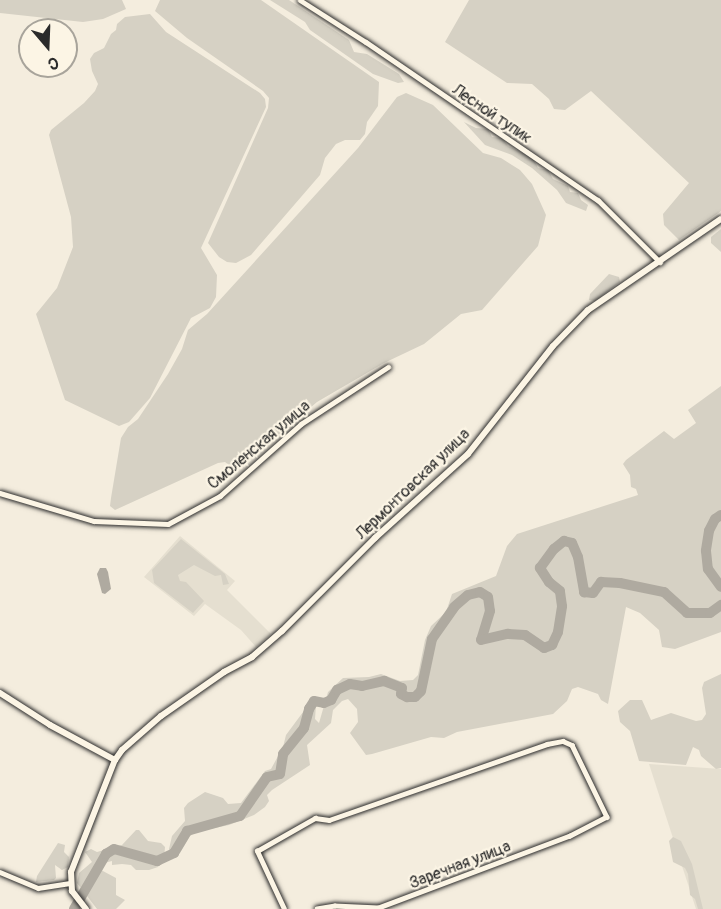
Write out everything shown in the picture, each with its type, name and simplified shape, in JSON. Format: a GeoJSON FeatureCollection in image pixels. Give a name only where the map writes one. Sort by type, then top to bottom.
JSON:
{"type":"FeatureCollection","features":[{"type":"Feature","properties":{"kind":"street","name":"Лесной тупик"},"geometry":{"type":"LineString","coordinates":[[300,0],[366,42],[598,200],[660,262]]}},
{"type":"Feature","properties":{"kind":"street","name":"Лермонтовская улица"},"geometry":{"type":"LineString","coordinates":[[70,883],[75,855],[115,760],[132,740],[161,716],[261,650],[375,537],[468,454],[553,346],[588,309],[721,219]]}},
{"type":"Feature","properties":{"kind":"street","name":"Смоленская улица"},"geometry":{"type":"LineString","coordinates":[[0,493],[94,521],[168,524],[220,496],[301,424],[388,367]]}},
{"type":"Feature","properties":{"kind":"street"},"geometry":{"type":"LineString","coordinates":[[0,693],[51,725],[115,760]]}},
{"type":"Feature","properties":{"kind":"street","name":"Заречная улица"},"geometry":{"type":"LineString","coordinates":[[284,909],[256,851],[315,819],[328,820],[547,744],[563,741],[572,745],[607,817],[570,836],[378,908],[334,906],[317,909]]}},
{"type":"Feature","properties":{"kind":"street"},"geometry":{"type":"LineString","coordinates":[[0,872],[38,888],[70,883],[76,897],[84,906]]}},
{"type":"Feature","properties":{"kind":"shaded area"},"geometry":{"type":"Polygon","coordinates":[[[0,0],[122,0],[126,9],[103,19],[83,22],[78,21],[78,18],[46,18],[0,13],[0,0]]]}},
{"type":"Feature","properties":{"kind":"shaded area"},"geometry":{"type":"Polygon","coordinates":[[[160,0],[261,0],[379,82],[378,106],[367,122],[365,134],[360,140],[345,140],[336,144],[325,158],[320,175],[251,255],[236,263],[227,262],[219,257],[208,243],[268,108],[269,98],[263,91],[187,38],[155,11],[160,0]]]}},
{"type":"Feature","properties":{"kind":"shaded area"},"geometry":{"type":"Polygon","coordinates":[[[270,0],[289,0],[349,40],[354,52],[367,54],[399,74],[404,82],[398,83],[373,74],[310,30],[305,22],[270,0]]]}},
{"type":"Feature","properties":{"kind":"shaded area"},"geometry":{"type":"Polygon","coordinates":[[[469,0],[721,0],[721,211],[679,240],[664,225],[663,214],[689,183],[591,91],[565,110],[554,109],[549,99],[532,84],[507,83],[445,42],[469,0]]]}},
{"type":"Feature","properties":{"kind":"shaded area"},"geometry":{"type":"Polygon","coordinates":[[[150,14],[166,32],[260,93],[265,99],[266,107],[201,248],[217,275],[216,297],[210,308],[191,318],[150,398],[129,422],[119,426],[65,400],[36,314],[57,288],[73,247],[71,217],[49,135],[51,130],[95,91],[98,84],[90,59],[94,53],[104,48],[111,34],[116,30],[117,24],[125,17],[150,14]]]}},
{"type":"Feature","properties":{"kind":"shaded area"},"geometry":{"type":"Polygon","coordinates":[[[406,93],[433,105],[483,153],[501,158],[520,170],[532,184],[546,215],[538,246],[482,310],[461,314],[424,344],[384,363],[317,402],[239,469],[225,462],[218,463],[115,510],[110,506],[121,438],[128,427],[138,419],[168,374],[182,349],[188,330],[207,314],[358,148],[397,97],[406,93]]]}},
{"type":"Feature","properties":{"kind":"shaded area"},"geometry":{"type":"Polygon","coordinates":[[[464,122],[476,128],[488,129],[492,137],[502,138],[508,146],[533,158],[538,168],[548,170],[553,179],[568,186],[570,192],[578,193],[581,200],[588,205],[586,211],[566,203],[557,190],[532,168],[512,155],[485,145],[464,122]]]}},
{"type":"Feature","properties":{"kind":"shaded area"},"geometry":{"type":"Polygon","coordinates":[[[721,229],[721,252],[711,243],[711,237],[721,229]]]}},
{"type":"Feature","properties":{"kind":"shaded area"},"geometry":{"type":"Polygon","coordinates":[[[609,274],[619,277],[620,282],[595,301],[589,300],[590,294],[609,274]]]}},
{"type":"Feature","properties":{"kind":"shaded area"},"geometry":{"type":"Polygon","coordinates":[[[721,386],[721,632],[675,649],[662,647],[659,630],[640,613],[626,607],[608,704],[601,700],[598,694],[578,687],[572,689],[567,701],[553,714],[457,732],[444,738],[431,737],[372,754],[366,755],[350,733],[358,722],[357,709],[348,699],[342,701],[333,710],[331,723],[307,745],[310,765],[272,790],[267,795],[269,801],[265,807],[254,815],[229,825],[196,832],[190,836],[180,853],[173,855],[169,849],[172,836],[185,821],[184,808],[188,803],[205,792],[223,798],[228,804],[241,803],[265,771],[271,769],[283,747],[286,735],[309,704],[316,705],[315,719],[319,723],[328,692],[343,678],[381,674],[400,681],[413,680],[418,675],[425,640],[431,626],[446,612],[452,594],[496,576],[507,546],[517,534],[638,495],[636,489],[631,487],[630,475],[623,464],[626,460],[664,431],[674,439],[696,423],[688,410],[721,386]]]}},
{"type":"Feature","properties":{"kind":"shaded area"},"geometry":{"type":"Polygon","coordinates":[[[180,536],[235,581],[227,590],[271,634],[256,647],[241,630],[205,604],[194,616],[144,577],[180,536]]]}},
{"type":"Feature","properties":{"kind":"shaded area"},"geometry":{"type":"Polygon","coordinates":[[[181,539],[225,574],[229,584],[223,585],[221,575],[215,576],[194,565],[178,575],[180,581],[186,582],[204,601],[193,613],[154,583],[152,570],[181,539]]]}},
{"type":"Feature","properties":{"kind":"shaded area"},"geometry":{"type":"Polygon","coordinates":[[[100,568],[106,568],[108,572],[111,589],[105,594],[102,593],[97,574],[100,568]]]}},
{"type":"Feature","properties":{"kind":"shaded area"},"geometry":{"type":"Polygon","coordinates":[[[721,674],[721,768],[716,769],[701,756],[699,750],[693,747],[686,765],[639,761],[630,731],[620,722],[618,711],[630,700],[642,700],[651,720],[671,713],[696,721],[702,720],[706,714],[702,688],[704,682],[721,674]]]}},
{"type":"Feature","properties":{"kind":"shaded area"},"geometry":{"type":"Polygon","coordinates":[[[649,764],[721,769],[721,909],[696,909],[649,764]]]}},
{"type":"Feature","properties":{"kind":"shaded area"},"geometry":{"type":"Polygon","coordinates":[[[136,830],[139,830],[148,841],[161,843],[165,847],[164,859],[158,867],[149,870],[136,870],[131,865],[112,865],[112,861],[104,863],[101,870],[116,878],[116,895],[125,900],[116,909],[97,909],[77,883],[79,873],[92,862],[85,852],[91,849],[97,852],[122,845],[136,830]]]}},
{"type":"Feature","properties":{"kind":"shaded area"},"geometry":{"type":"Polygon","coordinates":[[[673,837],[681,841],[692,864],[703,909],[698,909],[695,899],[690,895],[688,874],[685,868],[673,862],[669,841],[673,837]]]}},
{"type":"Feature","properties":{"kind":"shaded area"},"geometry":{"type":"Polygon","coordinates":[[[58,843],[65,845],[64,852],[69,857],[68,867],[62,870],[55,865],[56,878],[54,880],[36,882],[37,876],[58,843]]]}},
{"type":"Feature","properties":{"kind":"waterway"},"geometry":{"type":"LineString","coordinates":[[721,515],[715,519],[709,531],[706,551],[708,569],[721,587]]}},
{"type":"Feature","properties":{"kind":"waterway"},"geometry":{"type":"LineString","coordinates":[[74,909],[106,854],[114,849],[157,861],[174,853],[187,831],[240,816],[267,777],[280,774],[283,754],[304,728],[309,709],[314,701],[324,703],[331,700],[337,690],[350,684],[362,686],[384,681],[402,688],[401,694],[415,697],[421,691],[432,639],[454,607],[468,595],[480,592],[488,597],[490,611],[481,640],[508,634],[525,635],[544,648],[552,645],[558,632],[562,606],[560,591],[549,582],[540,568],[554,549],[564,541],[572,543],[578,557],[584,592],[593,593],[601,582],[620,583],[664,592],[687,613],[710,613],[721,605]]}}]}
